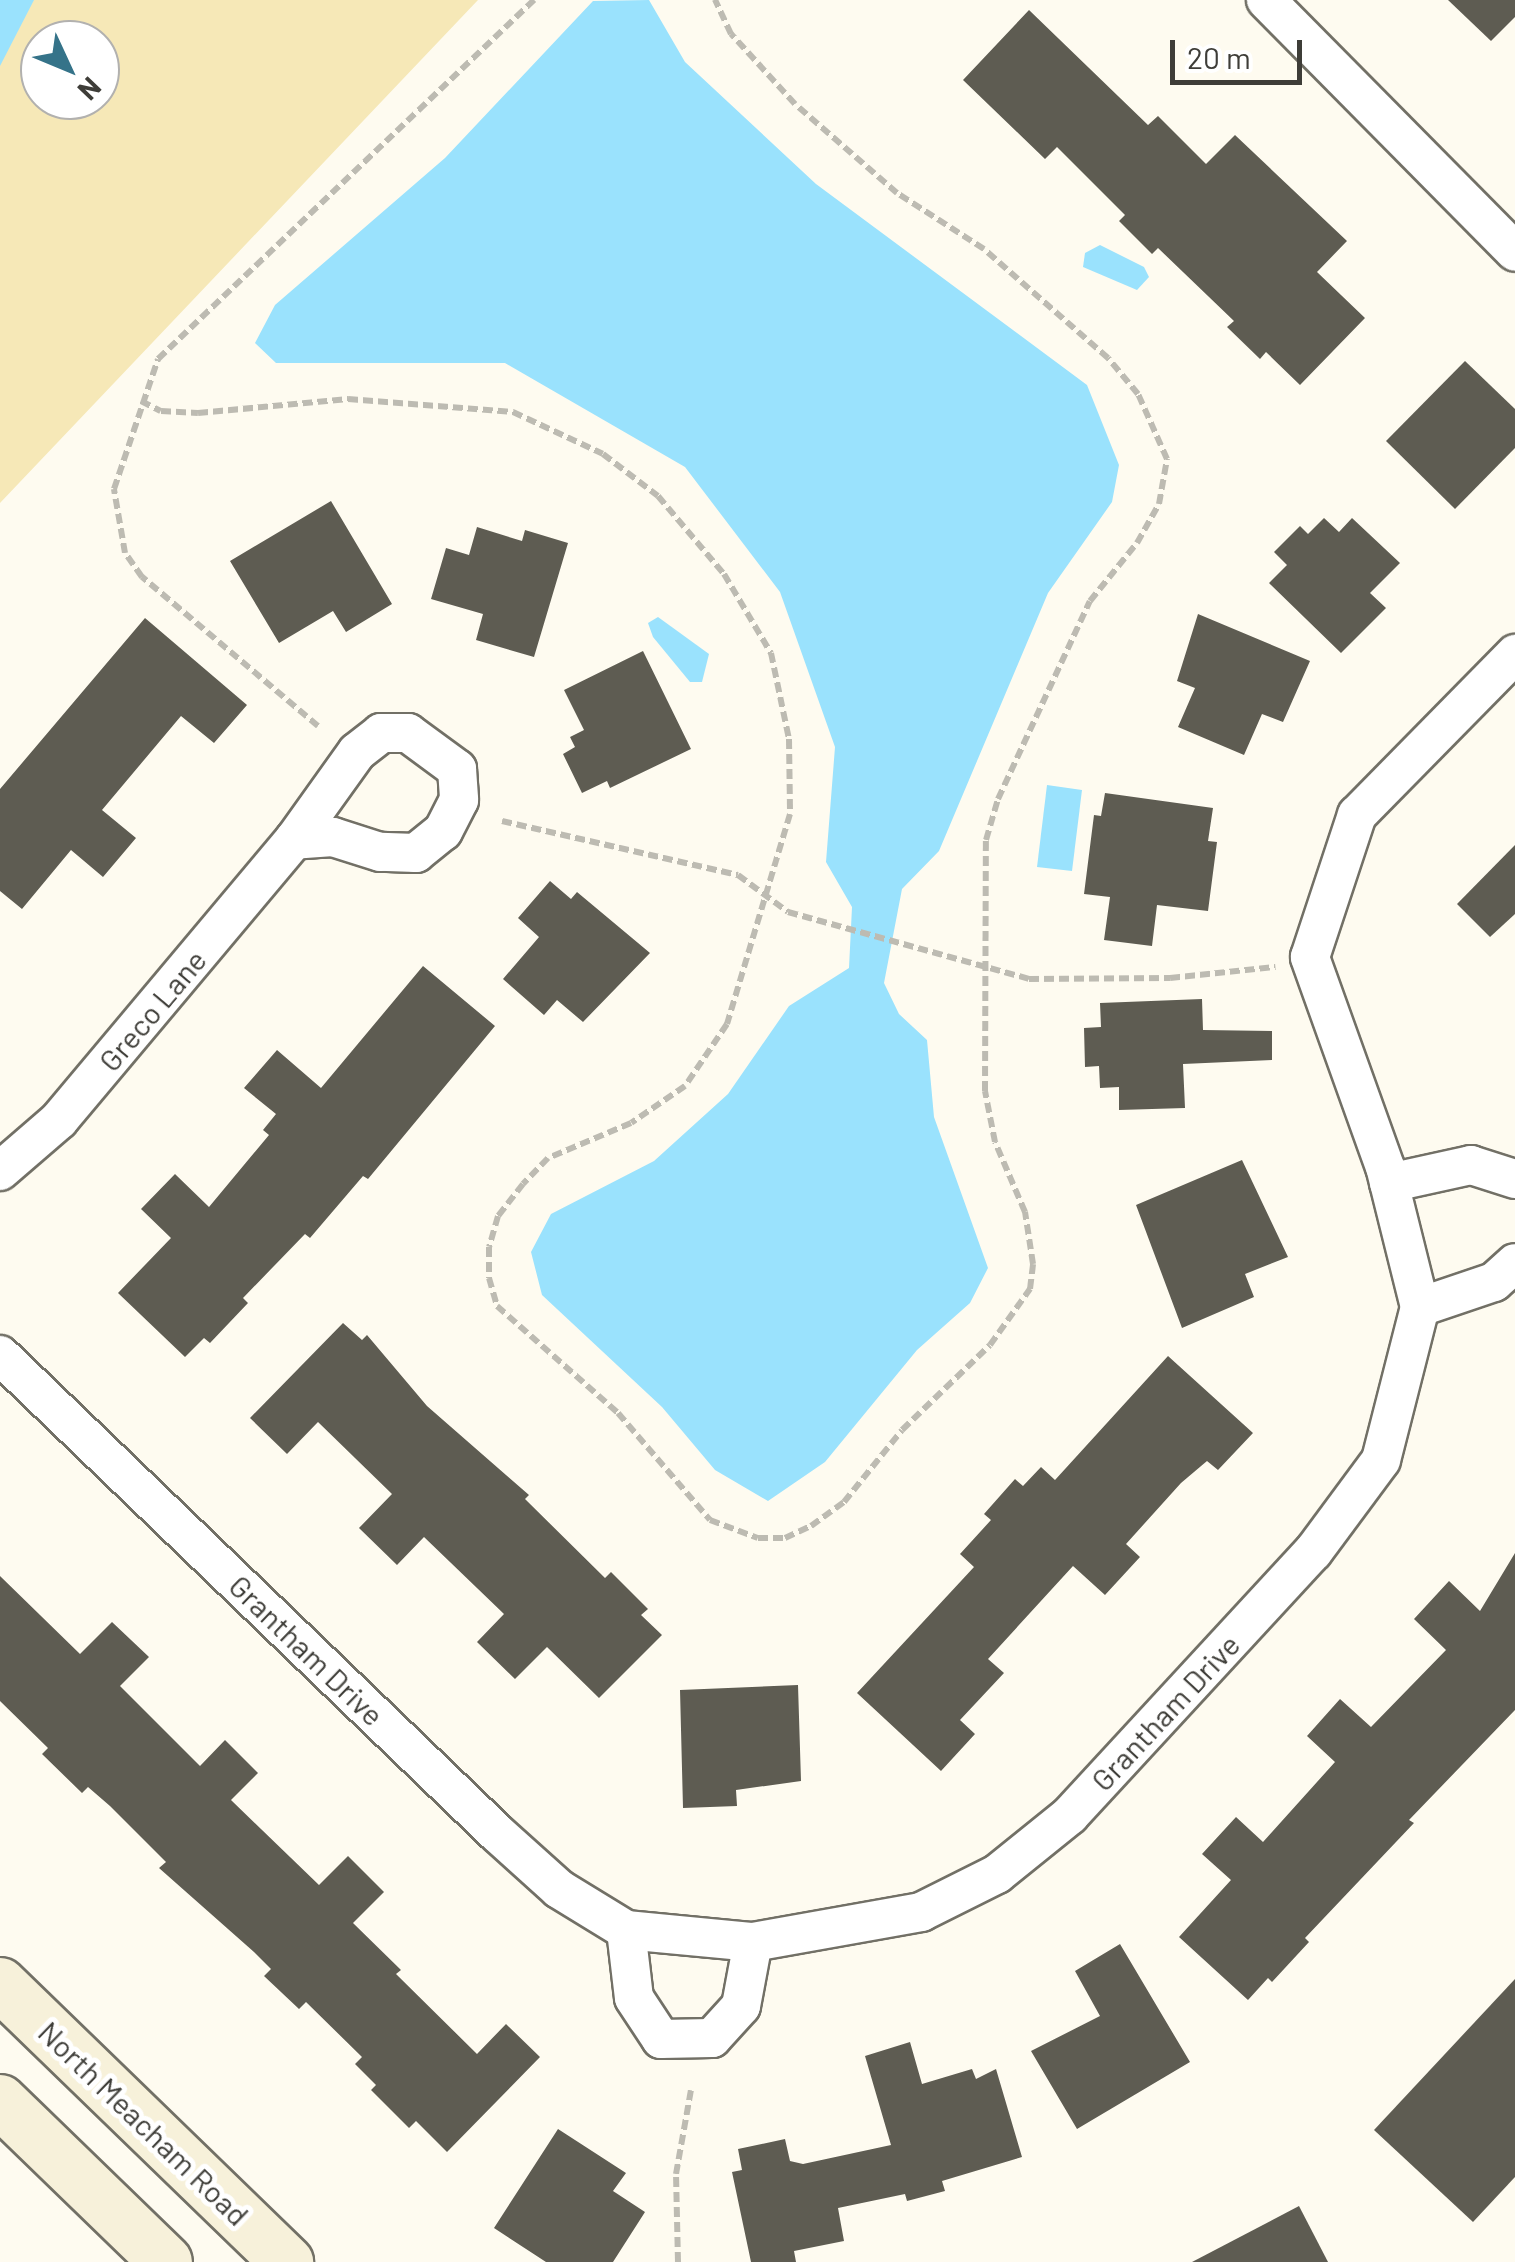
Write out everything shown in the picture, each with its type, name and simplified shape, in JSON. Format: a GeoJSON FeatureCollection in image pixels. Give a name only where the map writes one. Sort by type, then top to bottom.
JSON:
{"type":"FeatureCollection","features":[{"type":"Feature","properties":{"kind":"main road","name":"North Meacham Road"},"geometry":{"type":"LineString","coordinates":[[0,1984],[287,2262]]}},
{"type":"Feature","properties":{"kind":"main road"},"geometry":{"type":"LineString","coordinates":[[0,2101],[166,2262]]}},
{"type":"Feature","properties":{"kind":"street"},"geometry":{"type":"LineString","coordinates":[[1266,0],[1515,252]]}},
{"type":"Feature","properties":{"kind":"street"},"geometry":{"type":"LineString","coordinates":[[1310,957],[1357,815],[1515,654]]}},
{"type":"Feature","properties":{"kind":"street","name":"Greco Lane"},"geometry":{"type":"LineString","coordinates":[[0,1171],[60,1120],[294,840]]}},
{"type":"Feature","properties":{"kind":"street","name":"Grantham Drive"},"geometry":{"type":"LineString","coordinates":[[0,1355],[498,1834],[559,1889],[626,1930],[753,1942],[921,1912],[996,1874],[1070,1815],[1313,1552],[1381,1460],[1420,1307],[1389,1183],[1310,957]]}},
{"type":"Feature","properties":{"kind":"street"},"geometry":{"type":"LineString","coordinates":[[1389,1183],[1471,1165],[1515,1179]]}},
{"type":"Feature","properties":{"kind":"street"},"geometry":{"type":"LineString","coordinates":[[1420,1307],[1494,1282],[1515,1263]]}},
{"type":"Feature","properties":{"kind":"street"},"geometry":{"type":"LineString","coordinates":[[626,1930],[634,1998],[661,2039],[712,2038],[740,2006],[753,1942]]}},
{"type":"Feature","properties":{"kind":"path"},"geometry":{"type":"LineString","coordinates":[[318,726],[142,577],[125,553],[114,489],[158,359],[534,0]]}},
{"type":"Feature","properties":{"kind":"path"},"geometry":{"type":"LineString","coordinates":[[142,401],[161,410],[198,413],[348,400],[513,412],[603,454],[658,496],[724,574],[771,653],[789,739],[790,814],[727,1024],[686,1086],[631,1123],[548,1158],[498,1216],[488,1247],[497,1306],[618,1413],[710,1520],[736,1531],[785,1538],[844,1502],[938,1390],[990,1344],[1030,1290],[1033,1264],[1025,1212],[994,1142],[985,1091],[986,840],[998,799],[1090,601],[1138,544],[1160,504],[1163,445],[1138,394],[1108,358],[984,249],[897,193],[796,104],[731,34],[715,0]]}},
{"type":"Feature","properties":{"kind":"path"},"geometry":{"type":"LineString","coordinates":[[502,821],[738,875],[788,912],[834,927],[921,944],[1028,979],[1170,978],[1268,969],[1310,957]]}},
{"type":"Feature","properties":{"kind":"path"},"geometry":{"type":"LineString","coordinates":[[678,2262],[676,2174],[691,2090]]}},
{"type":"Feature","properties":{"kind":"shaded area"},"geometry":{"type":"Polygon","coordinates":[[[0,0],[478,0],[0,503],[0,0]]]}},
{"type":"Feature","properties":{"kind":"water"},"geometry":{"type":"Polygon","coordinates":[[[0,0],[34,0],[24,20],[20,20],[0,66],[0,0]]]}},
{"type":"Feature","properties":{"kind":"water"},"geometry":{"type":"Polygon","coordinates":[[[649,0],[685,62],[816,184],[1087,385],[1119,465],[1112,502],[1048,593],[939,851],[902,889],[884,983],[899,1014],[927,1040],[934,1117],[988,1268],[970,1303],[917,1350],[825,1462],[768,1501],[715,1470],[662,1407],[542,1295],[531,1252],[551,1214],[654,1161],[728,1094],[789,1006],[849,968],[852,907],[826,862],[835,747],[780,592],[685,467],[505,363],[276,363],[255,343],[275,305],[445,158],[593,1],[649,0]]]}},
{"type":"Feature","properties":{"kind":"water"},"geometry":{"type":"Polygon","coordinates":[[[1100,245],[1144,267],[1149,277],[1137,290],[1083,267],[1085,253],[1100,245]]]}},
{"type":"Feature","properties":{"kind":"water"},"geometry":{"type":"Polygon","coordinates":[[[658,617],[709,654],[702,682],[690,682],[653,637],[648,623],[658,617]]]}},
{"type":"Feature","properties":{"kind":"water"},"geometry":{"type":"Polygon","coordinates":[[[1047,785],[1082,790],[1072,871],[1037,867],[1047,785]]]}},
{"type":"Feature","properties":{"kind":"building"},"geometry":{"type":"Polygon","coordinates":[[[1448,0],[1515,0],[1515,17],[1491,41],[1448,0]]]}},
{"type":"Feature","properties":{"kind":"building"},"geometry":{"type":"Polygon","coordinates":[[[1029,10],[1148,125],[1158,116],[1206,164],[1235,135],[1347,241],[1317,272],[1365,318],[1300,385],[1266,352],[1260,359],[1227,327],[1234,321],[1158,248],[1152,254],[1119,221],[1125,215],[1057,147],[1045,159],[963,80],[1029,10]]]}},
{"type":"Feature","properties":{"kind":"building"},"geometry":{"type":"Polygon","coordinates":[[[1465,361],[1515,409],[1515,448],[1455,509],[1386,441],[1465,361]]]}},
{"type":"Feature","properties":{"kind":"building"},"geometry":{"type":"Polygon","coordinates":[[[331,501],[392,604],[346,632],[333,611],[279,643],[230,561],[331,501]]]}},
{"type":"Feature","properties":{"kind":"building"},"geometry":{"type":"Polygon","coordinates":[[[1324,518],[1339,532],[1352,518],[1400,563],[1370,593],[1386,608],[1341,653],[1269,583],[1287,565],[1274,552],[1300,526],[1308,534],[1324,518]]]}},
{"type":"Feature","properties":{"kind":"building"},"geometry":{"type":"Polygon","coordinates":[[[477,527],[522,541],[525,530],[568,543],[534,657],[476,640],[483,614],[431,599],[446,548],[469,555],[477,527]]]}},
{"type":"Feature","properties":{"kind":"building"},"geometry":{"type":"Polygon","coordinates":[[[1198,614],[1310,661],[1283,722],[1262,714],[1244,755],[1178,727],[1195,688],[1177,681],[1198,614]]]}},
{"type":"Feature","properties":{"kind":"building"},"geometry":{"type":"Polygon","coordinates":[[[145,618],[247,705],[214,743],[181,716],[102,810],[136,838],[103,877],[71,850],[22,909],[0,891],[0,789],[145,618]]]}},
{"type":"Feature","properties":{"kind":"building"},"geometry":{"type":"Polygon","coordinates":[[[643,651],[691,749],[610,788],[607,781],[582,793],[563,754],[575,747],[570,737],[584,730],[564,690],[643,651]]]}},
{"type":"Feature","properties":{"kind":"building"},"geometry":{"type":"Polygon","coordinates":[[[1105,793],[1213,808],[1208,841],[1217,842],[1208,911],[1157,905],[1152,946],[1104,940],[1110,897],[1084,894],[1094,815],[1101,816],[1105,793]]]}},
{"type":"Feature","properties":{"kind":"building"},"geometry":{"type":"Polygon","coordinates":[[[1515,845],[1515,914],[1490,937],[1457,904],[1515,845]]]}},
{"type":"Feature","properties":{"kind":"building"},"geometry":{"type":"Polygon","coordinates":[[[550,881],[571,899],[577,892],[650,953],[583,1022],[557,1000],[544,1015],[503,979],[539,937],[518,918],[550,881]]]}},
{"type":"Feature","properties":{"kind":"building"},"geometry":{"type":"Polygon","coordinates":[[[423,966],[495,1026],[368,1179],[363,1176],[310,1238],[305,1234],[243,1298],[248,1303],[210,1343],[204,1338],[185,1357],[118,1293],[171,1238],[141,1209],[175,1174],[209,1207],[269,1135],[263,1130],[276,1114],[244,1088],[277,1050],[321,1088],[423,966]]]}},
{"type":"Feature","properties":{"kind":"building"},"geometry":{"type":"Polygon","coordinates":[[[1202,999],[1203,1030],[1272,1031],[1272,1060],[1183,1064],[1185,1108],[1119,1110],[1119,1087],[1100,1088],[1099,1066],[1085,1067],[1084,1028],[1101,1027],[1100,1003],[1202,999]]]}},
{"type":"Feature","properties":{"kind":"building"},"geometry":{"type":"Polygon","coordinates":[[[1242,1160],[1288,1257],[1245,1274],[1254,1297],[1182,1328],[1136,1205],[1242,1160]]]}},
{"type":"Feature","properties":{"kind":"building"},"geometry":{"type":"Polygon","coordinates":[[[343,1323],[362,1340],[367,1335],[427,1406],[529,1495],[525,1499],[605,1578],[611,1572],[648,1609],[641,1615],[662,1635],[599,1698],[547,1647],[515,1679],[477,1642],[504,1614],[424,1537],[397,1565],[359,1528],[392,1494],[318,1422],[287,1454],[250,1418],[343,1323]]]}},
{"type":"Feature","properties":{"kind":"building"},"geometry":{"type":"Polygon","coordinates":[[[1168,1356],[1253,1433],[1218,1470],[1207,1461],[1181,1483],[1126,1544],[1140,1557],[1105,1595],[1073,1566],[988,1659],[1004,1673],[960,1720],[975,1734],[941,1771],[857,1693],[974,1567],[960,1554],[991,1520],[984,1514],[1015,1479],[1023,1486],[1041,1467],[1055,1480],[1168,1356]]]}},
{"type":"Feature","properties":{"kind":"building"},"geometry":{"type":"Polygon","coordinates":[[[1515,1553],[1515,1710],[1409,1820],[1414,1823],[1305,1938],[1309,1942],[1272,1982],[1268,1978],[1248,2000],[1179,1937],[1231,1880],[1202,1854],[1236,1817],[1263,1842],[1335,1762],[1307,1736],[1340,1699],[1371,1727],[1446,1650],[1414,1619],[1449,1581],[1480,1611],[1515,1553]]]}},
{"type":"Feature","properties":{"kind":"building"},"geometry":{"type":"Polygon","coordinates":[[[0,1576],[80,1654],[112,1622],[149,1657],[120,1686],[200,1766],[225,1740],[258,1773],[231,1800],[319,1885],[348,1856],[384,1892],[353,1923],[401,1970],[396,1974],[477,2054],[506,2024],[540,2057],[447,2152],[416,2121],[409,2128],[371,2090],[376,2085],[355,2064],[362,2057],[306,2002],[299,2009],[264,1976],[271,1969],[159,1868],[166,1862],[110,1806],[88,1787],[82,1793],[42,1754],[48,1748],[0,1701],[0,1576]]]}},
{"type":"Feature","properties":{"kind":"building"},"geometry":{"type":"Polygon","coordinates":[[[798,1685],[801,1781],[736,1790],[737,1806],[683,1808],[680,1690],[798,1685]]]}},
{"type":"Feature","properties":{"kind":"building"},"geometry":{"type":"Polygon","coordinates":[[[1120,1944],[1190,2062],[1077,2129],[1031,2051],[1100,2016],[1075,1971],[1120,1944]]]}},
{"type":"Feature","properties":{"kind":"building"},"geometry":{"type":"Polygon","coordinates":[[[1515,1979],[1515,2177],[1473,2222],[1374,2130],[1515,1979]]]}},
{"type":"Feature","properties":{"kind":"building"},"geometry":{"type":"Polygon","coordinates":[[[910,2042],[922,2084],[972,2069],[976,2079],[996,2069],[1022,2157],[942,2181],[945,2191],[907,2201],[905,2194],[838,2208],[844,2241],[794,2251],[796,2262],[751,2262],[732,2172],[742,2170],[738,2149],[785,2139],[790,2161],[803,2164],[891,2145],[865,2056],[910,2042]]]}},
{"type":"Feature","properties":{"kind":"building"},"geometry":{"type":"Polygon","coordinates":[[[558,2129],[626,2173],[613,2191],[645,2212],[613,2262],[546,2262],[494,2228],[558,2129]]]}},
{"type":"Feature","properties":{"kind":"building"},"geometry":{"type":"Polygon","coordinates":[[[1299,2206],[1328,2262],[1192,2262],[1299,2206]]]}}]}
